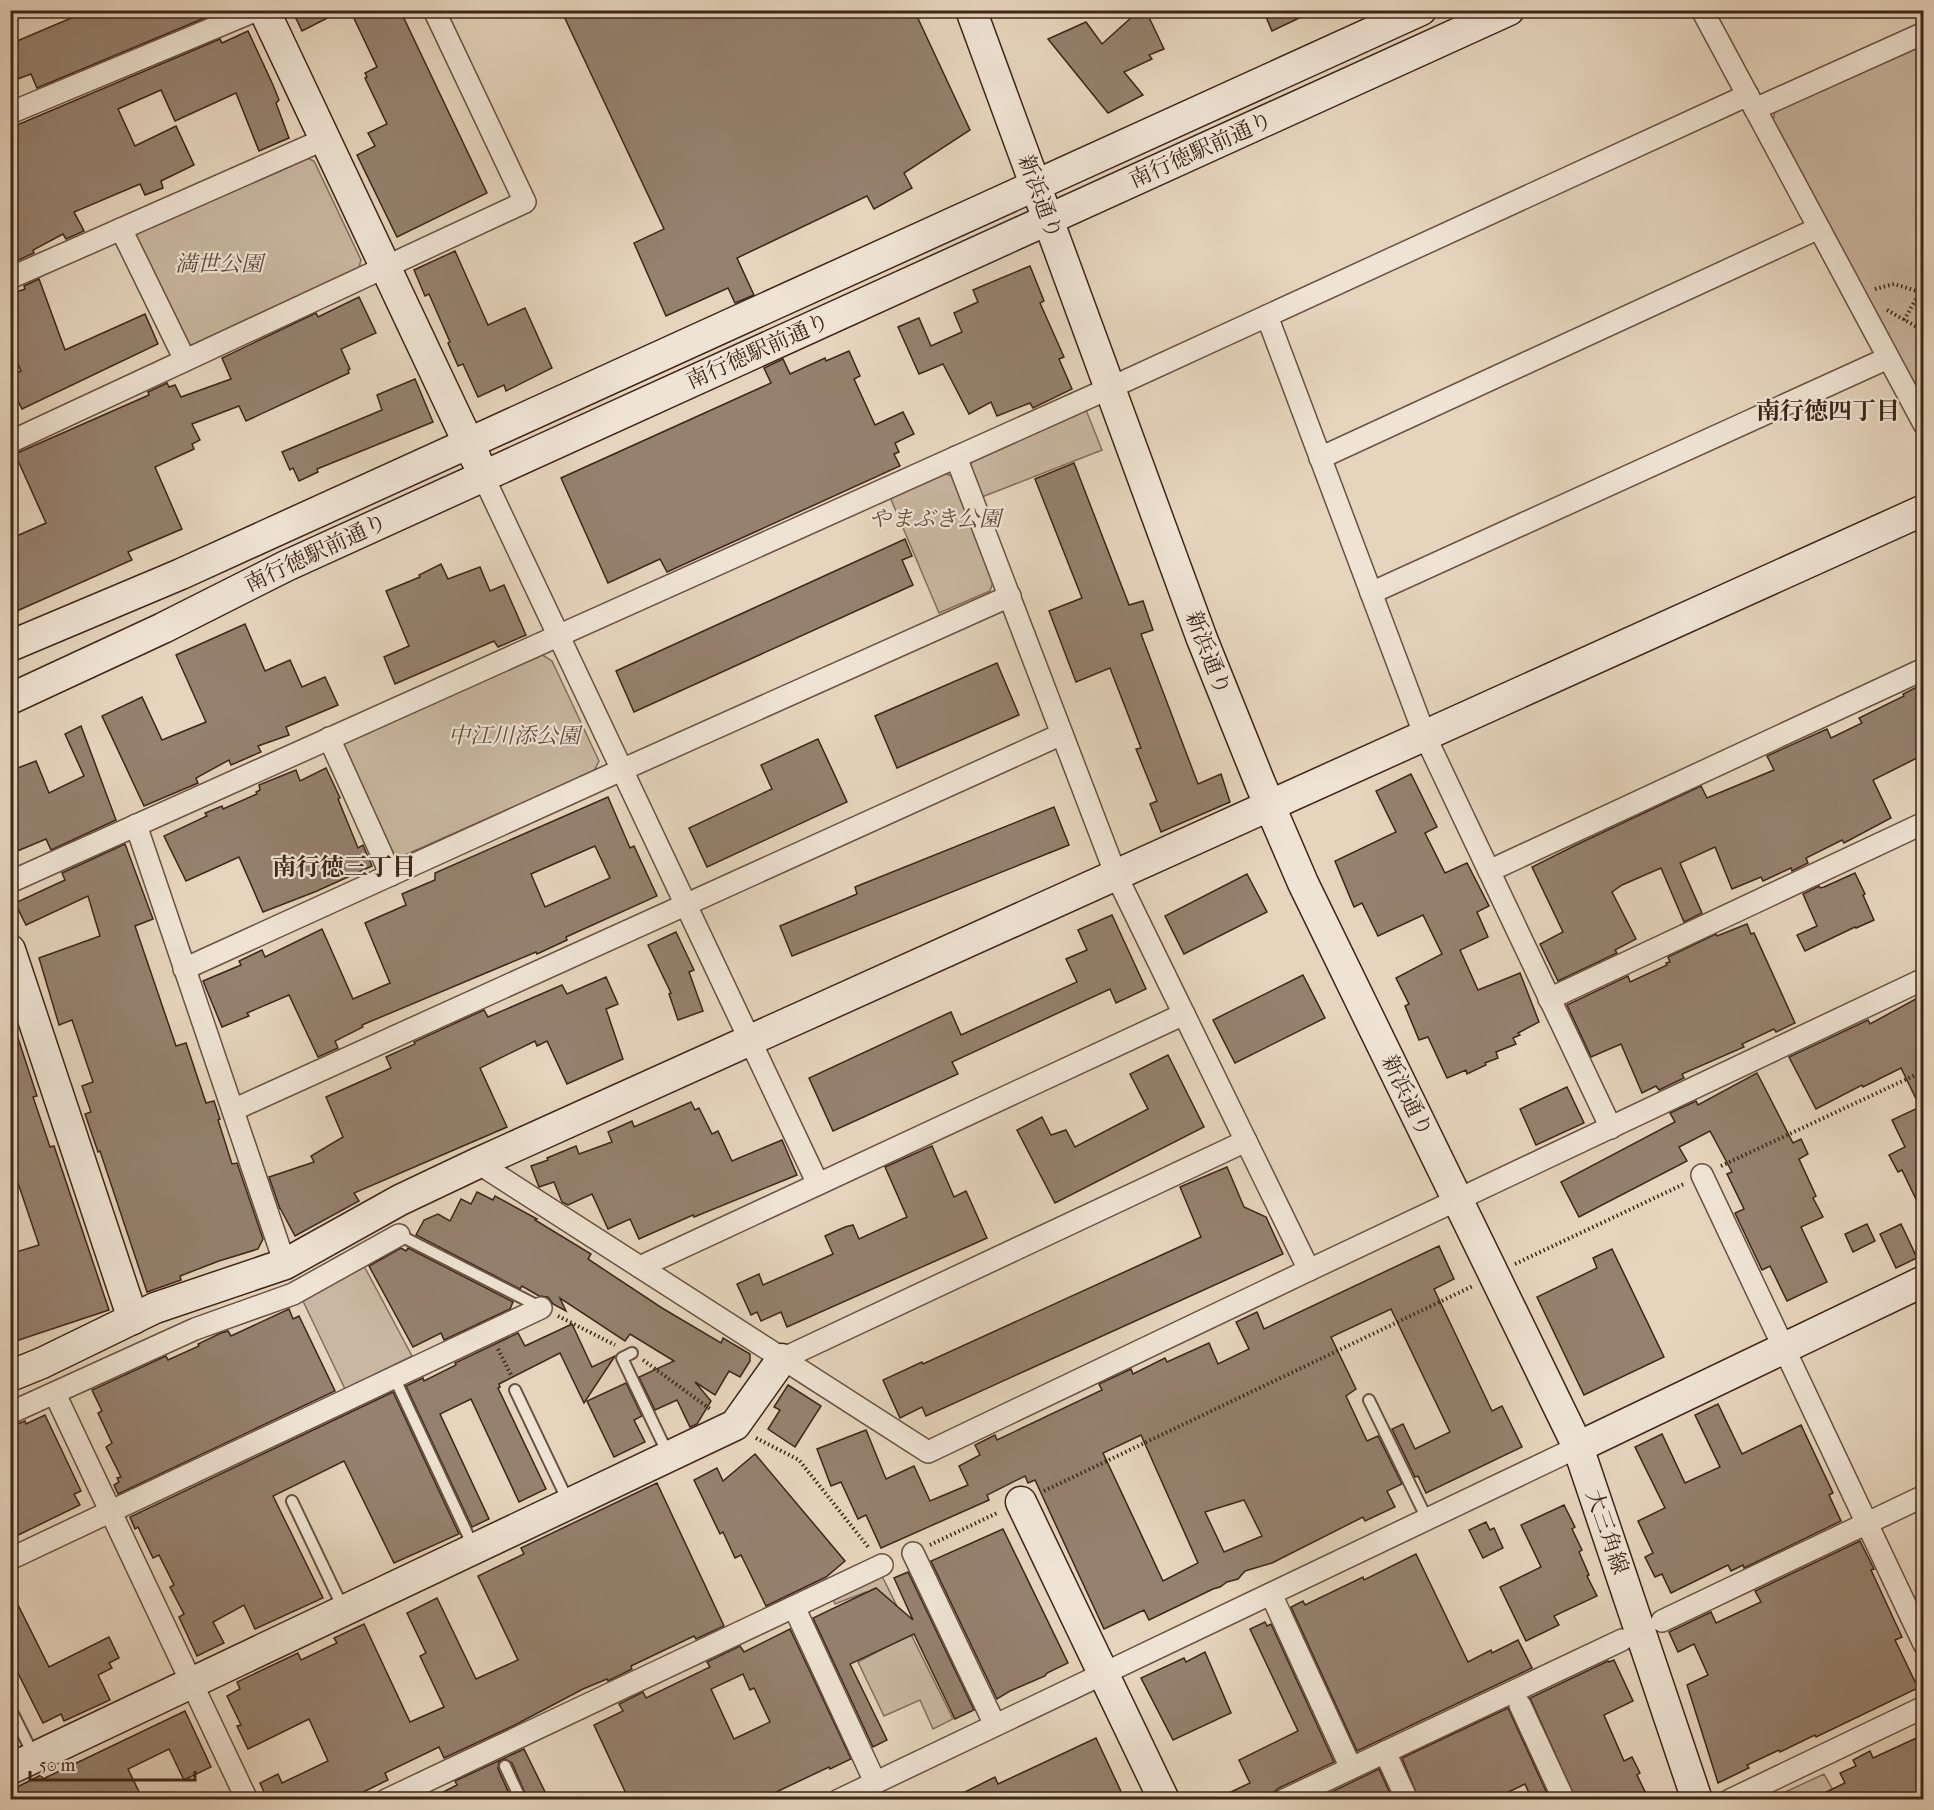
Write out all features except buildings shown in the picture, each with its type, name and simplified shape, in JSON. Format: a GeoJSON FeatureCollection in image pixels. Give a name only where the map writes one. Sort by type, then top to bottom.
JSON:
{"type":"FeatureCollection","features":[{"type":"Feature","properties":{"kind":"street"},"geometry":{"type":"LineString","coordinates":[[10,113],[257,10]]}},
{"type":"Feature","properties":{"kind":"street"},"geometry":{"type":"LineString","coordinates":[[264,10],[818,1184]]}},
{"type":"Feature","properties":{"kind":"street"},"geometry":{"type":"LineString","coordinates":[[12,434],[185,360],[525,202],[434,10]]}},
{"type":"Feature","properties":{"kind":"street","name":"南行徳駅前通り"},"geometry":{"type":"LineString","coordinates":[[10,646],[163,582],[1421,10]]}},
{"type":"Feature","properties":{"kind":"street","name":"南行徳駅前通り"},"geometry":{"type":"LineString","coordinates":[[10,699],[163,628],[286,566],[1509,10]]}},
{"type":"Feature","properties":{"kind":"street"},"geometry":{"type":"LineString","coordinates":[[1702,10],[1819,228],[1876,314],[1888,358],[1923,424]]}},
{"type":"Feature","properties":{"kind":"street","name":"新浜通り"},"geometry":{"type":"LineString","coordinates":[[979,13],[1035,186],[1202,639],[1303,883],[1457,1200],[1486,1279]]}},
{"type":"Feature","properties":{"kind":"street"},"geometry":{"type":"LineString","coordinates":[[10,882],[1267,316],[1751,102],[1923,33]]}},
{"type":"Feature","properties":{"kind":"street"},"geometry":{"type":"LineString","coordinates":[[10,278],[324,139]]}},
{"type":"Feature","properties":{"kind":"street"},"geometry":{"type":"LineString","coordinates":[[1320,458],[1819,228]]}},
{"type":"Feature","properties":{"kind":"street"},"geometry":{"type":"LineString","coordinates":[[121,229],[185,360]]}},
{"type":"Feature","properties":{"kind":"street"},"geometry":{"type":"LineString","coordinates":[[1267,316],[1425,736],[1611,1128]]}},
{"type":"Feature","properties":{"kind":"street"},"geometry":{"type":"LineString","coordinates":[[1371,593],[1888,358]]}},
{"type":"Feature","properties":{"kind":"street"},"geometry":{"type":"LineString","coordinates":[[956,457],[1116,875],[1309,1270]]}},
{"type":"Feature","properties":{"kind":"street"},"geometry":{"type":"LineString","coordinates":[[10,1376],[42,1363],[155,1308],[285,1264],[400,1200],[478,1163],[1923,510]]}},
{"type":"Feature","properties":{"kind":"street"},"geometry":{"type":"LineString","coordinates":[[184,969],[1010,596]]}},
{"type":"Feature","properties":{"kind":"street"},"geometry":{"type":"LineString","coordinates":[[1489,871],[1923,669]]}},
{"type":"Feature","properties":{"kind":"street"},"geometry":{"type":"LineString","coordinates":[[233,1110],[1062,734]]}},
{"type":"Feature","properties":{"kind":"street"},"geometry":{"type":"LineString","coordinates":[[329,738],[391,875]]}},
{"type":"Feature","properties":{"kind":"street"},"geometry":{"type":"LineString","coordinates":[[1549,999],[1923,824]]}},
{"type":"Feature","properties":{"kind":"street"},"geometry":{"type":"LineString","coordinates":[[136,825],[285,1264]]}},
{"type":"Feature","properties":{"kind":"street"},"geometry":{"type":"LineString","coordinates":[[10,950],[133,1319]]}},
{"type":"Feature","properties":{"kind":"street"},"geometry":{"type":"LineString","coordinates":[[478,1163],[928,1452],[1923,979]]}},
{"type":"Feature","properties":{"kind":"street"},"geometry":{"type":"LineString","coordinates":[[640,1267],[1184,1014]]}},
{"type":"Feature","properties":{"kind":"street"},"geometry":{"type":"LineString","coordinates":[[23,1763],[733,1426],[782,1359],[1246,1141]]}},
{"type":"Feature","properties":{"kind":"street"},"geometry":{"type":"LineString","coordinates":[[1702,1175],[1923,1644]]}},
{"type":"Feature","properties":{"kind":"street"},"geometry":{"type":"LineString","coordinates":[[10,1413],[195,1329],[293,1294],[399,1235]]}},
{"type":"Feature","properties":{"kind":"street","name":"大三角線"},"geometry":{"type":"LineString","coordinates":[[1486,1279],[1578,1447],[1697,1800]]}},
{"type":"Feature","properties":{"kind":"street"},"geometry":{"type":"LineString","coordinates":[[838,1800],[1923,1281]]}},
{"type":"Feature","properties":{"kind":"street"},"geometry":{"type":"LineString","coordinates":[[10,1559],[541,1308]]}},
{"type":"Feature","properties":{"kind":"street"},"geometry":{"type":"LineString","coordinates":[[55,1394],[247,1800]]}},
{"type":"Feature","properties":{"kind":"street"},"geometry":{"type":"LineString","coordinates":[[1662,1621],[1923,1496]]}},
{"type":"Feature","properties":{"kind":"street"},"geometry":{"type":"LineString","coordinates":[[1021,1502],[1164,1800]]}},
{"type":"Feature","properties":{"kind":"street"},"geometry":{"type":"LineString","coordinates":[[913,1553],[995,1725]]}},
{"type":"Feature","properties":{"kind":"street"},"geometry":{"type":"LineString","coordinates":[[387,1800],[882,1565]]}},
{"type":"Feature","properties":{"kind":"street"},"geometry":{"type":"LineString","coordinates":[[1271,1594],[1351,1768]]}},
{"type":"Feature","properties":{"kind":"street"},"geometry":{"type":"LineString","coordinates":[[794,1607],[875,1782]]}},
{"type":"Feature","properties":{"kind":"street"},"geometry":{"type":"LineString","coordinates":[[1292,1798],[1622,1640]]}},
{"type":"Feature","properties":{"kind":"street"},"geometry":{"type":"LineString","coordinates":[[1520,1705],[1563,1800]]}},
{"type":"Feature","properties":{"kind":"street"},"geometry":{"type":"LineString","coordinates":[[1730,1800],[1923,1707]]}},
{"type":"Feature","properties":{"kind":"street"},"geometry":{"type":"LineString","coordinates":[[1385,1752],[1407,1800]]}},
{"type":"Feature","properties":{"kind":"lane"},"geometry":{"type":"LineString","coordinates":[[399,1235],[541,1308]]}},
{"type":"Feature","properties":{"kind":"lane"},"geometry":{"type":"LineString","coordinates":[[632,1353],[622,1358],[669,1457]]}},
{"type":"Feature","properties":{"kind":"lane"},"geometry":{"type":"LineString","coordinates":[[394,1377],[475,1549]]}},
{"type":"Feature","properties":{"kind":"lane"},"geometry":{"type":"LineString","coordinates":[[515,1390],[570,1503]]}},
{"type":"Feature","properties":{"kind":"lane"},"geometry":{"type":"LineString","coordinates":[[1369,1400],[1427,1519]]}},
{"type":"Feature","properties":{"kind":"lane"},"geometry":{"type":"LineString","coordinates":[[292,1500],[344,1610]]}},
{"type":"Feature","properties":{"kind":"lane"},"geometry":{"type":"LineString","coordinates":[[10,1708],[23,1763]]}},
{"type":"Feature","properties":{"kind":"lane"},"geometry":{"type":"LineString","coordinates":[[505,1766],[521,1800]]}},
{"type":"Feature","properties":{"kind":"path"},"geometry":{"type":"LineString","coordinates":[[1870,279],[1875,289],[1876,314],[1904,320],[1923,331]]}},
{"type":"Feature","properties":{"kind":"path"},"geometry":{"type":"LineString","coordinates":[[1875,289],[1894,284],[1922,291],[1904,320]]}},
{"type":"Feature","properties":{"kind":"path"},"geometry":{"type":"LineString","coordinates":[[913,1553],[1486,1279]]}},
{"type":"Feature","properties":{"kind":"path"},"geometry":{"type":"LineString","coordinates":[[490,1332],[514,1382],[515,1390]]}},
{"type":"Feature","properties":{"kind":"path"},"geometry":{"type":"LineString","coordinates":[[733,1426],[800,1460],[882,1565]]}},
{"type":"Feature","properties":{"kind":"green space"},"geometry":{"type":"Polygon","coordinates":[[[1923,44],[1923,404],[1773,121],[1775,111],[1923,44]]]}},
{"type":"Feature","properties":{"kind":"green space","name":"満世公園"},"geometry":{"type":"Polygon","coordinates":[[[305,157],[314,161],[361,260],[358,271],[192,348],[184,345],[132,239],[136,230],[305,157]]]}},
{"type":"Feature","properties":{"kind":"green space"},"geometry":{"type":"Polygon","coordinates":[[[1086,410],[1102,450],[982,497],[970,466],[975,456],[1086,410]]]}},
{"type":"Feature","properties":{"kind":"green space","name":"やまぶき公園"},"geometry":{"type":"Polygon","coordinates":[[[944,473],[954,477],[993,582],[990,591],[939,613],[890,497],[944,473]]]}},
{"type":"Feature","properties":{"kind":"green space","name":"中江川添公園"},"geometry":{"type":"Polygon","coordinates":[[[541,654],[552,661],[599,761],[594,771],[396,859],[387,855],[340,751],[345,742],[541,654]]]}},
{"type":"Feature","properties":{"kind":"green space"},"geometry":{"type":"Polygon","coordinates":[[[363,1264],[412,1356],[345,1389],[302,1299],[363,1264]]]}},
{"type":"Feature","properties":{"kind":"green space"},"geometry":{"type":"Polygon","coordinates":[[[881,1574],[953,1719],[933,1729],[920,1700],[884,1716],[858,1662],[892,1644],[866,1592],[835,1604],[833,1599],[881,1574]]]}},
{"type":"Feature","properties":{"kind":"green space"},"geometry":{"type":"Polygon","coordinates":[[[1824,1774],[1838,1799],[1768,1800],[1824,1774]]]}},
{"type":"Feature","properties":{"kind":"district","name":"南行徳四丁目"},"geometry":{"type":"Point","coordinates":[1828,411]}},
{"type":"Feature","properties":{"kind":"district","name":"南行徳三丁目"},"geometry":{"type":"Point","coordinates":[344,867]}}]}
